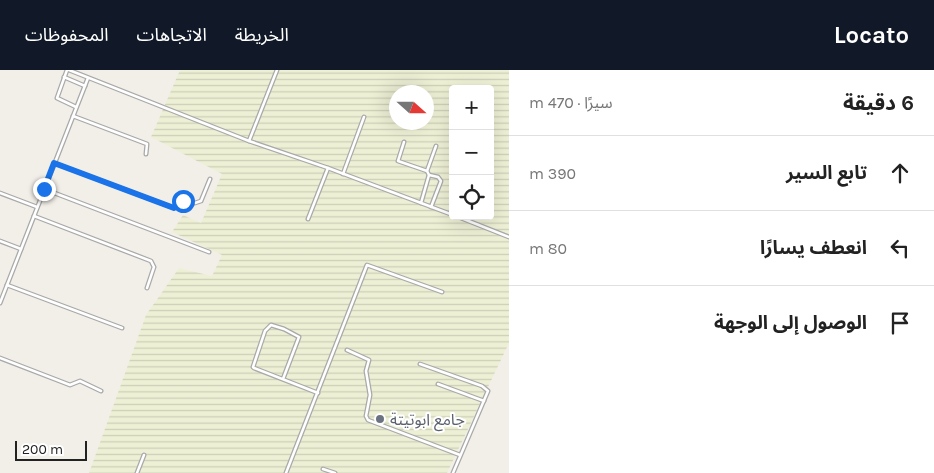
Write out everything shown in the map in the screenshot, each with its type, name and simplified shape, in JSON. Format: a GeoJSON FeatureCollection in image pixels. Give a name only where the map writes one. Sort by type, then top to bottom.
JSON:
{"type":"FeatureCollection","features":[{"type":"Feature","properties":{"kind":"street"},"geometry":{"type":"LineString","coordinates":[[76,107],[57,98],[68,70],[249,141],[328,168],[449,214]]}},
{"type":"Feature","properties":{"kind":"street"},"geometry":{"type":"LineString","coordinates":[[249,141],[277,70]]}},
{"type":"Feature","properties":{"kind":"street"},"geometry":{"type":"LineString","coordinates":[[64,77],[84,86]]}},
{"type":"Feature","properties":{"kind":"street"},"geometry":{"type":"LineString","coordinates":[[0,303],[88,78]]}},
{"type":"Feature","properties":{"kind":"street"},"geometry":{"type":"LineString","coordinates":[[73,116],[147,144],[146,154]]}},
{"type":"Feature","properties":{"kind":"street"},"geometry":{"type":"LineString","coordinates":[[343,174],[364,117]]}},
{"type":"Feature","properties":{"kind":"street"},"geometry":{"type":"LineString","coordinates":[[404,142],[398,161],[427,171],[429,175],[420,203]]}},
{"type":"Feature","properties":{"kind":"street"},"geometry":{"type":"LineString","coordinates":[[427,171],[436,146]]}},
{"type":"Feature","properties":{"kind":"street"},"geometry":{"type":"LineString","coordinates":[[54,163],[174,208],[185,200],[195,203],[201,201],[210,179]]}},
{"type":"Feature","properties":{"kind":"street"},"geometry":{"type":"LineString","coordinates":[[308,219],[328,168]]}},
{"type":"Feature","properties":{"kind":"street"},"geometry":{"type":"LineString","coordinates":[[429,175],[438,177],[441,181],[431,207]]}},
{"type":"Feature","properties":{"kind":"street"},"geometry":{"type":"LineString","coordinates":[[44,189],[209,252]]}},
{"type":"Feature","properties":{"kind":"street"},"geometry":{"type":"LineString","coordinates":[[0,193],[37,207]]}},
{"type":"Feature","properties":{"kind":"street"},"geometry":{"type":"LineString","coordinates":[[34,216],[151,261],[154,267],[147,288]]}},
{"type":"Feature","properties":{"kind":"street"},"geometry":{"type":"LineString","coordinates":[[464,220],[509,237]]}},
{"type":"Feature","properties":{"kind":"street"},"geometry":{"type":"LineString","coordinates":[[0,241],[21,249]]}},
{"type":"Feature","properties":{"kind":"street"},"geometry":{"type":"LineString","coordinates":[[286,473],[367,265],[442,292]]}},
{"type":"Feature","properties":{"kind":"street"},"geometry":{"type":"LineString","coordinates":[[7,285],[122,328]]}},
{"type":"Feature","properties":{"kind":"street"},"geometry":{"type":"LineString","coordinates":[[283,379],[298,337],[284,329],[271,325],[264,331],[253,367],[283,379],[318,393]]}},
{"type":"Feature","properties":{"kind":"street"},"geometry":{"type":"LineString","coordinates":[[348,350],[368,360],[366,371],[370,395],[366,416],[368,420],[460,456]]}},
{"type":"Feature","properties":{"kind":"street"},"geometry":{"type":"LineString","coordinates":[[0,358],[70,385],[80,381],[101,391]]}},
{"type":"Feature","properties":{"kind":"street"},"geometry":{"type":"LineString","coordinates":[[420,364],[487,388],[488,393],[453,473]]}},
{"type":"Feature","properties":{"kind":"street"},"geometry":{"type":"LineString","coordinates":[[438,384],[484,401]]}},
{"type":"Feature","properties":{"kind":"street"},"geometry":{"type":"LineString","coordinates":[[137,473],[144,455]]}},
{"type":"Feature","properties":{"kind":"street"},"geometry":{"type":"LineString","coordinates":[[323,469],[335,473]]}},
{"type":"Feature","properties":{"kind":"green space"},"geometry":{"type":"Polygon","coordinates":[[[180,70],[509,70],[509,343],[447,473],[89,473],[146,315],[179,268],[212,276],[222,255],[172,232],[183,215],[201,223],[222,174],[151,137],[180,70]]]}},
{"type":"Feature","properties":{"kind":"place","name":"جامع ابوتيتة"},"geometry":{"type":"Point","coordinates":[380,419]}},
{"type":"Feature","properties":{"kind":"route"},"geometry":{"type":"LineString","coordinates":[[44,189],[54,163],[174,208],[177,208],[180,202],[183,201]]}}]}
